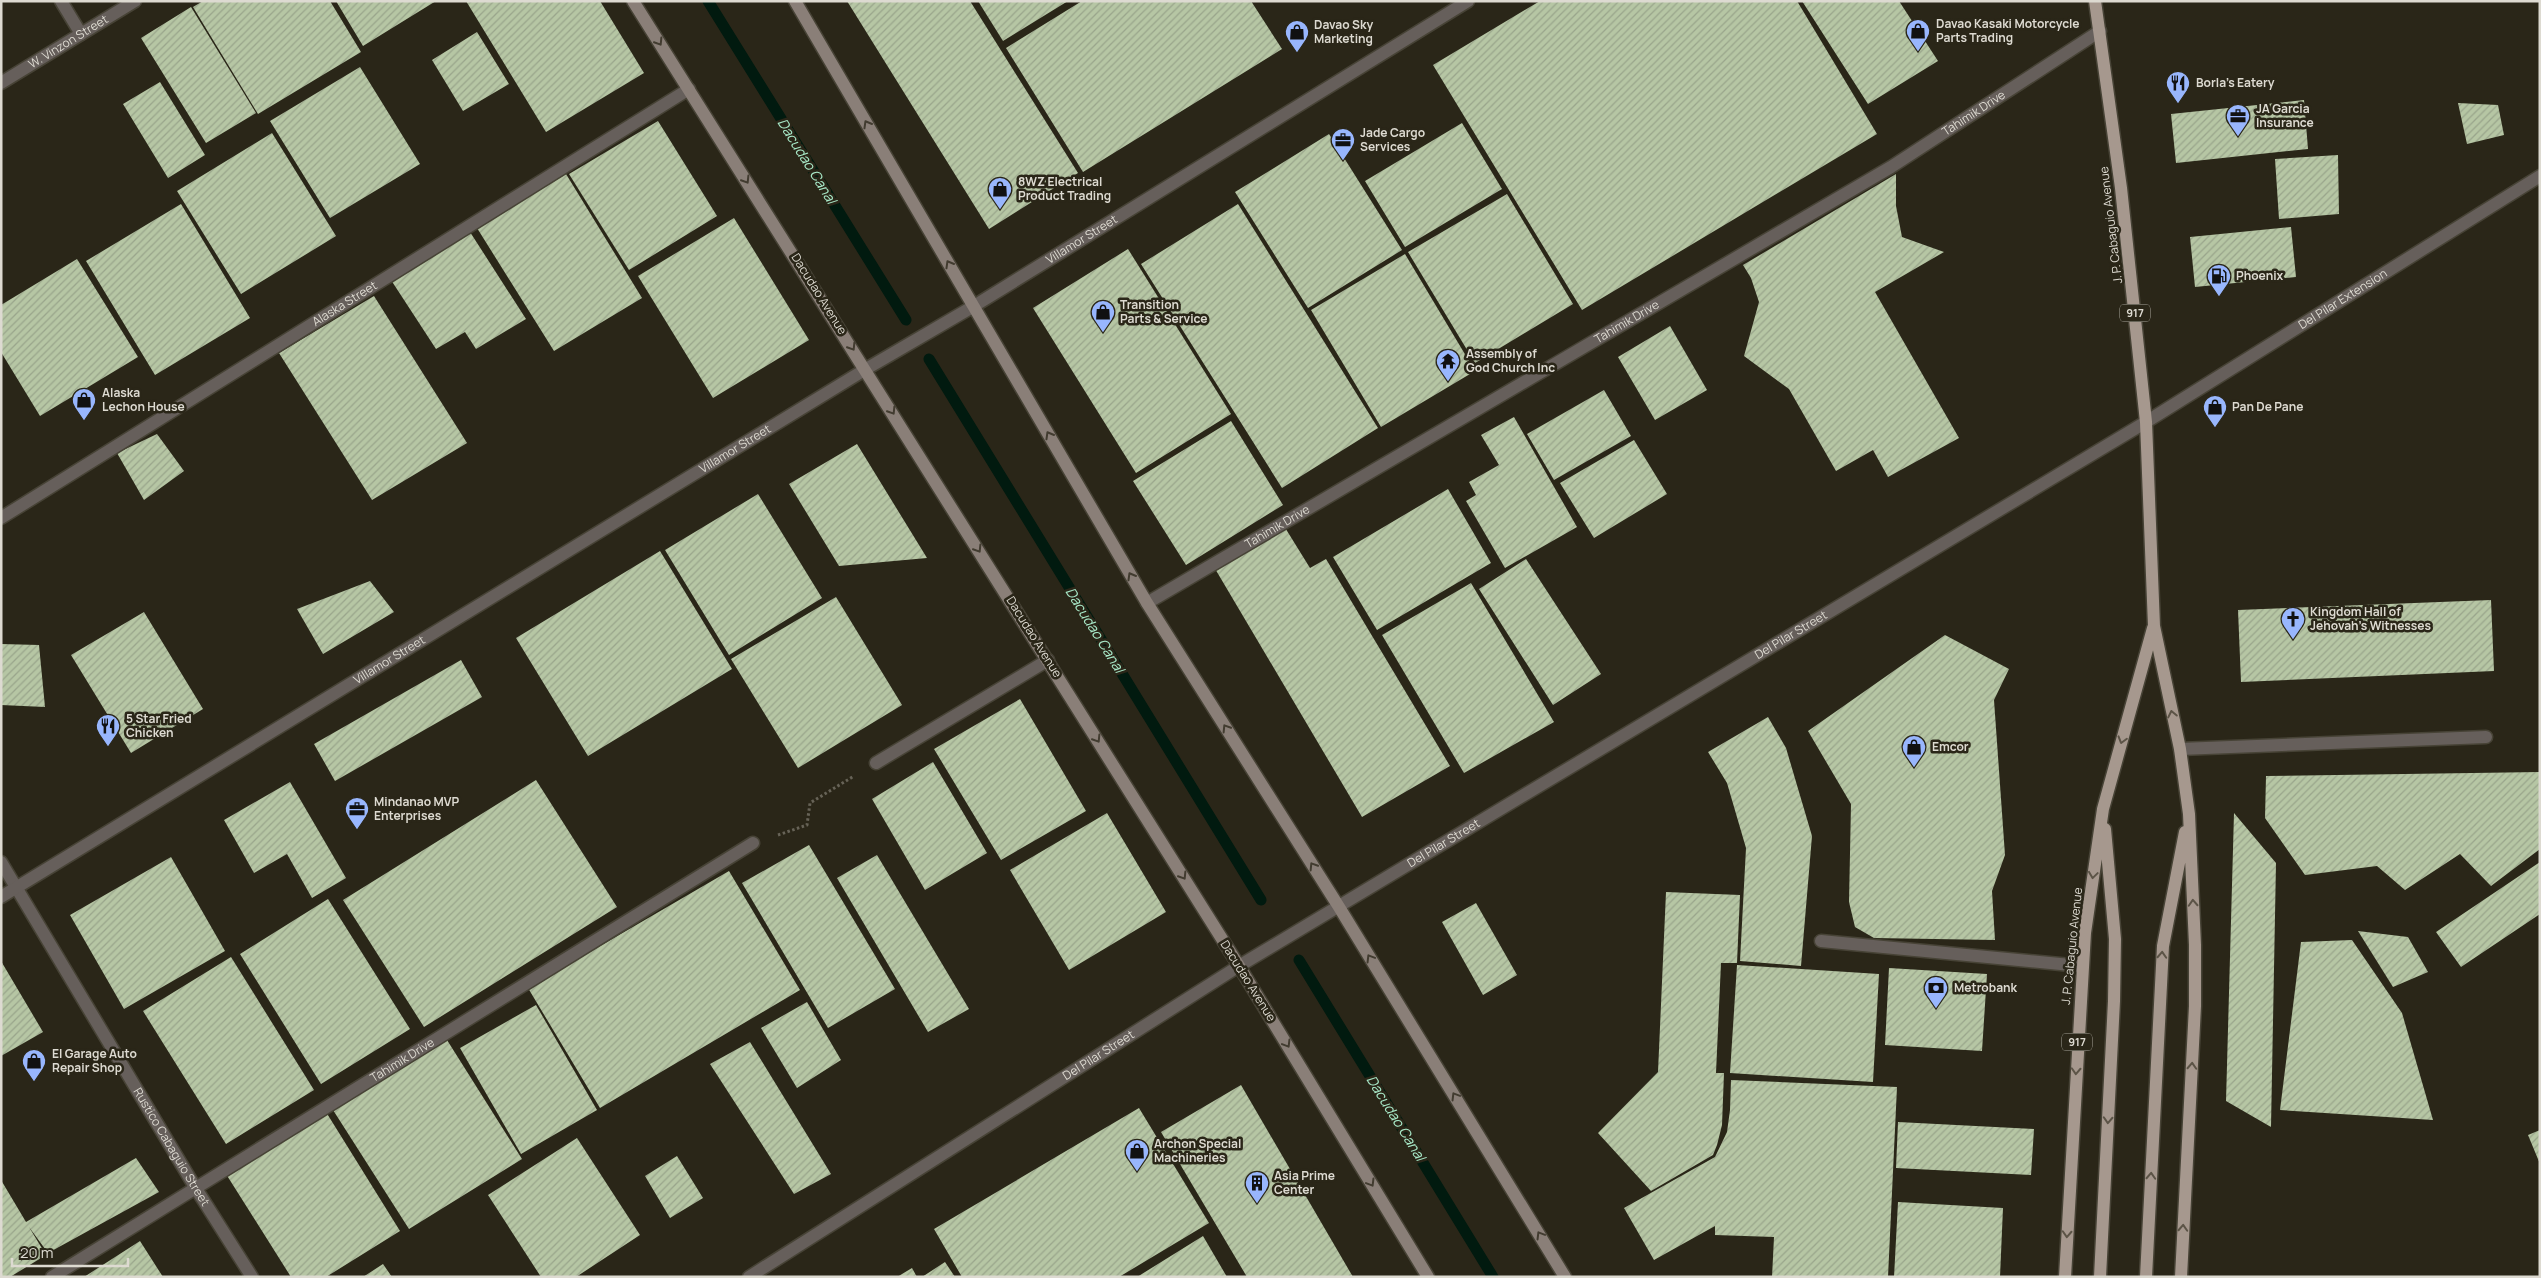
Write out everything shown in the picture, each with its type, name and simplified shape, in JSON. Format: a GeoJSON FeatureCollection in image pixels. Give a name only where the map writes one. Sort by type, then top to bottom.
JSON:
{"type":"FeatureCollection","features":[{"type":"Feature","properties":{"kind":"main road","name":"Dacudao Avenue"},"geometry":{"type":"LineString","coordinates":[[634,1],[1239,966],[1428,1277]]}},
{"type":"Feature","properties":{"kind":"main road","name":"J. P. Cabaguio Avenue"},"geometry":{"type":"LineString","coordinates":[[2095,1],[2121,188],[2146,422],[2154,626],[2180,749],[2189,814],[2195,944],[2195,1006],[2181,1277]]}},
{"type":"Feature","properties":{"kind":"main road"},"geometry":{"type":"LineString","coordinates":[[798,2],[1147,603],[1339,907],[1565,1277]]}},
{"type":"Feature","properties":{"kind":"main road","name":"J. P. Cabaguio Avenue"},"geometry":{"type":"LineString","coordinates":[[2065,1277],[2081,966],[2103,809],[2154,626]]}},
{"type":"Feature","properties":{"kind":"main road"},"geometry":{"type":"LineString","coordinates":[[2100,1277],[2114,1001],[2115,939],[2103,809]]}},
{"type":"Feature","properties":{"kind":"main road"},"geometry":{"type":"LineString","coordinates":[[2146,1277],[2163,946],[2189,814]]}},
{"type":"Feature","properties":{"kind":"street"},"geometry":{"type":"LineString","coordinates":[[61,1],[81,34]]}},
{"type":"Feature","properties":{"kind":"street","name":"W. Vinzon Street"},"geometry":{"type":"LineString","coordinates":[[1,83],[135,1]]}},
{"type":"Feature","properties":{"kind":"street","name":"Villamor Street"},"geometry":{"type":"LineString","coordinates":[[1,897],[866,369],[974,306],[1468,1]]}},
{"type":"Feature","properties":{"kind":"street","name":"Tahimik Drive"},"geometry":{"type":"LineString","coordinates":[[1147,603],[1891,167],[2100,31]]}},
{"type":"Feature","properties":{"kind":"street","name":"Alaska Street"},"geometry":{"type":"LineString","coordinates":[[1,518],[689,89]]}},
{"type":"Feature","properties":{"kind":"street","name":"Del Pilar Extension"},"geometry":{"type":"LineString","coordinates":[[2146,422],[2540,176]]}},
{"type":"Feature","properties":{"kind":"street","name":"Del Pilar Street"},"geometry":{"type":"LineString","coordinates":[[749,1277],[1239,966],[2146,422]]}},
{"type":"Feature","properties":{"kind":"street"},"geometry":{"type":"LineString","coordinates":[[876,763],[1048,660]]}},
{"type":"Feature","properties":{"kind":"street"},"geometry":{"type":"LineString","coordinates":[[2180,749],[2486,738]]}},
{"type":"Feature","properties":{"kind":"street","name":"Tahimik Drive"},"geometry":{"type":"LineString","coordinates":[[52,1277],[753,843]]}},
{"type":"Feature","properties":{"kind":"street","name":"Rustico Cabaguio Street"},"geometry":{"type":"LineString","coordinates":[[1,862],[195,1187],[252,1277]]}},
{"type":"Feature","properties":{"kind":"street"},"geometry":{"type":"LineString","coordinates":[[1821,941],[2081,966]]}},
{"type":"Feature","properties":{"kind":"path"},"geometry":{"type":"LineString","coordinates":[[753,843],[807,825],[810,803],[876,763]]}},
{"type":"Feature","properties":{"kind":"building"},"geometry":{"type":"Polygon","coordinates":[[[203,1],[330,1],[361,52],[258,114],[193,7],[203,1]]]}},
{"type":"Feature","properties":{"kind":"building"},"geometry":{"type":"Polygon","coordinates":[[[336,1],[436,1],[363,46],[336,1]]]}},
{"type":"Feature","properties":{"kind":"building"},"geometry":{"type":"Polygon","coordinates":[[[466,1],[600,1],[644,73],[546,132],[466,1]]]}},
{"type":"Feature","properties":{"kind":"building"},"geometry":{"type":"Polygon","coordinates":[[[847,1],[970,1],[1078,173],[989,229],[847,1]]]}},
{"type":"Feature","properties":{"kind":"building"},"geometry":{"type":"Polygon","coordinates":[[[978,1],[1068,1],[1003,41],[978,1]]]}},
{"type":"Feature","properties":{"kind":"building"},"geometry":{"type":"Polygon","coordinates":[[[1082,1],[1251,1],[1282,49],[1083,172],[1006,48],[1082,1]]]}},
{"type":"Feature","properties":{"kind":"building"},"geometry":{"type":"Polygon","coordinates":[[[1540,1],[1797,1],[1877,134],[1582,310],[1433,65],[1540,1]]]}},
{"type":"Feature","properties":{"kind":"building"},"geometry":{"type":"Polygon","coordinates":[[[1802,1],[1899,1],[1938,61],[1868,104],[1802,1]]]}},
{"type":"Feature","properties":{"kind":"building"},"geometry":{"type":"Polygon","coordinates":[[[191,7],[256,113],[206,143],[141,38],[191,7]]]}},
{"type":"Feature","properties":{"kind":"building"},"geometry":{"type":"Polygon","coordinates":[[[477,32],[509,84],[463,111],[432,60],[477,32]]]}},
{"type":"Feature","properties":{"kind":"building"},"geometry":{"type":"Polygon","coordinates":[[[360,67],[420,164],[330,218],[270,121],[360,67]]]}},
{"type":"Feature","properties":{"kind":"building"},"geometry":{"type":"Polygon","coordinates":[[[160,82],[205,155],[168,178],[123,104],[160,82]]]}},
{"type":"Feature","properties":{"kind":"building"},"geometry":{"type":"Polygon","coordinates":[[[2304,100],[2308,149],[2176,163],[2171,114],[2304,100]]]}},
{"type":"Feature","properties":{"kind":"building"},"geometry":{"type":"Polygon","coordinates":[[[2458,103],[2498,105],[2504,135],[2467,144],[2458,103]]]}},
{"type":"Feature","properties":{"kind":"building"},"geometry":{"type":"Polygon","coordinates":[[[658,121],[717,216],[629,270],[569,174],[658,121]]]}},
{"type":"Feature","properties":{"kind":"building"},"geometry":{"type":"Polygon","coordinates":[[[1462,123],[1502,189],[1405,247],[1365,181],[1462,123]]]}},
{"type":"Feature","properties":{"kind":"building"},"geometry":{"type":"Polygon","coordinates":[[[272,133],[336,236],[241,294],[177,191],[272,133]]]}},
{"type":"Feature","properties":{"kind":"building"},"geometry":{"type":"Polygon","coordinates":[[[1329,134],[1402,250],[1308,308],[1235,192],[1329,134]]]}},
{"type":"Feature","properties":{"kind":"building"},"geometry":{"type":"Polygon","coordinates":[[[2338,155],[2339,214],[2279,219],[2275,159],[2338,155]]]}},
{"type":"Feature","properties":{"kind":"building"},"geometry":{"type":"Polygon","coordinates":[[[566,174],[642,298],[554,351],[477,228],[566,174]]]}},
{"type":"Feature","properties":{"kind":"building"},"geometry":{"type":"Polygon","coordinates":[[[1896,174],[1896,206],[1902,237],[1944,252],[1875,292],[1959,438],[1888,477],[1873,450],[1836,471],[1789,389],[1744,356],[1759,302],[1751,278],[1743,265],[1896,174]]]}},
{"type":"Feature","properties":{"kind":"building"},"geometry":{"type":"Polygon","coordinates":[[[1507,194],[1573,304],[1475,363],[1408,252],[1507,194]]]}},
{"type":"Feature","properties":{"kind":"building"},"geometry":{"type":"Polygon","coordinates":[[[181,204],[250,318],[155,375],[86,261],[181,204]]]}},
{"type":"Feature","properties":{"kind":"building"},"geometry":{"type":"Polygon","coordinates":[[[1238,204],[1378,428],[1282,488],[1141,264],[1238,204]]]}},
{"type":"Feature","properties":{"kind":"building"},"geometry":{"type":"Polygon","coordinates":[[[734,218],[809,340],[713,398],[638,276],[734,218]]]}},
{"type":"Feature","properties":{"kind":"building"},"geometry":{"type":"Polygon","coordinates":[[[2291,227],[2296,277],[2195,287],[2190,237],[2291,227]]]}},
{"type":"Feature","properties":{"kind":"building"},"geometry":{"type":"Polygon","coordinates":[[[470,232],[526,319],[476,349],[465,332],[436,349],[391,280],[470,232]]]}},
{"type":"Feature","properties":{"kind":"building"},"geometry":{"type":"Polygon","coordinates":[[[1128,249],[1231,414],[1136,473],[1033,308],[1128,249]]]}},
{"type":"Feature","properties":{"kind":"building"},"geometry":{"type":"Polygon","coordinates":[[[1405,254],[1475,371],[1381,427],[1311,310],[1405,254]]]}},
{"type":"Feature","properties":{"kind":"building"},"geometry":{"type":"Polygon","coordinates":[[[77,259],[138,357],[40,416],[1,352],[1,305],[77,259]]]}},
{"type":"Feature","properties":{"kind":"building"},"geometry":{"type":"Polygon","coordinates":[[[374,296],[467,443],[372,500],[279,353],[374,296]]]}},
{"type":"Feature","properties":{"kind":"building"},"geometry":{"type":"Polygon","coordinates":[[[1670,326],[1707,390],[1655,420],[1618,357],[1670,326]]]}},
{"type":"Feature","properties":{"kind":"building"},"geometry":{"type":"Polygon","coordinates":[[[1604,390],[1631,436],[1554,480],[1527,434],[1604,390]]]}},
{"type":"Feature","properties":{"kind":"building"},"geometry":{"type":"Polygon","coordinates":[[[1514,417],[1577,527],[1505,568],[1466,501],[1476,495],[1469,482],[1499,465],[1481,435],[1514,417]]]}},
{"type":"Feature","properties":{"kind":"building"},"geometry":{"type":"Polygon","coordinates":[[[1231,421],[1283,505],[1186,565],[1133,481],[1231,421]]]}},
{"type":"Feature","properties":{"kind":"building"},"geometry":{"type":"Polygon","coordinates":[[[157,434],[184,471],[144,500],[117,453],[157,434]]]}},
{"type":"Feature","properties":{"kind":"building"},"geometry":{"type":"Polygon","coordinates":[[[1634,440],[1667,494],[1594,538],[1560,483],[1634,440]]]}},
{"type":"Feature","properties":{"kind":"building"},"geometry":{"type":"Polygon","coordinates":[[[857,444],[927,558],[839,566],[789,484],[857,444]]]}},
{"type":"Feature","properties":{"kind":"building"},"geometry":{"type":"Polygon","coordinates":[[[1448,489],[1491,563],[1377,630],[1333,557],[1448,489]]]}},
{"type":"Feature","properties":{"kind":"building"},"geometry":{"type":"Polygon","coordinates":[[[758,494],[822,598],[729,655],[665,550],[758,494]]]}},
{"type":"Feature","properties":{"kind":"building"},"geometry":{"type":"Polygon","coordinates":[[[1284,526],[1310,568],[1326,559],[1450,766],[1362,817],[1214,567],[1284,526]]]}},
{"type":"Feature","properties":{"kind":"building"},"geometry":{"type":"Polygon","coordinates":[[[660,551],[732,669],[588,756],[516,638],[660,551]]]}},
{"type":"Feature","properties":{"kind":"building"},"geometry":{"type":"Polygon","coordinates":[[[1526,559],[1601,674],[1553,705],[1479,589],[1526,559]]]}},
{"type":"Feature","properties":{"kind":"building"},"geometry":{"type":"Polygon","coordinates":[[[370,581],[394,612],[323,654],[297,609],[370,581]]]}},
{"type":"Feature","properties":{"kind":"building"},"geometry":{"type":"Polygon","coordinates":[[[1471,583],[1554,722],[1464,773],[1382,635],[1471,583]]]}},
{"type":"Feature","properties":{"kind":"building"},"geometry":{"type":"Polygon","coordinates":[[[836,597],[902,705],[798,768],[731,659],[836,597]]]}},
{"type":"Feature","properties":{"kind":"building"},"geometry":{"type":"Polygon","coordinates":[[[2491,600],[2494,671],[2241,682],[2238,610],[2491,600]]]}},
{"type":"Feature","properties":{"kind":"building"},"geometry":{"type":"Polygon","coordinates":[[[144,612],[203,709],[131,753],[71,655],[144,612]]]}},
{"type":"Feature","properties":{"kind":"building","name":"Emcor"},"geometry":{"type":"Polygon","coordinates":[[[1945,635],[2009,669],[1994,700],[2005,855],[1992,891],[1995,940],[1874,938],[1855,927],[1849,902],[1851,804],[1808,731],[1945,635]]]}},
{"type":"Feature","properties":{"kind":"building"},"geometry":{"type":"Polygon","coordinates":[[[1,644],[39,645],[45,707],[1,705],[1,644]]]}},
{"type":"Feature","properties":{"kind":"building"},"geometry":{"type":"Polygon","coordinates":[[[461,660],[482,697],[335,781],[314,744],[461,660]]]}},
{"type":"Feature","properties":{"kind":"building"},"geometry":{"type":"Polygon","coordinates":[[[1020,699],[1086,811],[1001,860],[934,749],[1020,699]]]}},
{"type":"Feature","properties":{"kind":"building"},"geometry":{"type":"Polygon","coordinates":[[[1768,717],[1786,748],[1812,836],[1801,966],[1740,961],[1746,848],[1727,783],[1708,752],[1768,717]]]}},
{"type":"Feature","properties":{"kind":"building"},"geometry":{"type":"Polygon","coordinates":[[[933,762],[987,853],[925,890],[872,799],[933,762]]]}},
{"type":"Feature","properties":{"kind":"building"},"geometry":{"type":"Polygon","coordinates":[[[2540,772],[2540,849],[2491,886],[2460,854],[2405,890],[2377,866],[2305,875],[2265,818],[2266,776],[2540,772]]]}},
{"type":"Feature","properties":{"kind":"building"},"geometry":{"type":"Polygon","coordinates":[[[536,780],[617,907],[424,1027],[343,900],[536,780]]]}},
{"type":"Feature","properties":{"kind":"building"},"geometry":{"type":"Polygon","coordinates":[[[290,782],[346,878],[312,898],[287,854],[254,873],[224,820],[290,782]]]}},
{"type":"Feature","properties":{"kind":"building"},"geometry":{"type":"Polygon","coordinates":[[[1107,813],[1166,912],[1069,970],[1010,870],[1107,813]]]}},
{"type":"Feature","properties":{"kind":"building"},"geometry":{"type":"Polygon","coordinates":[[[2234,813],[2276,863],[2271,1127],[2226,1101],[2234,813]]]}},
{"type":"Feature","properties":{"kind":"building"},"geometry":{"type":"Polygon","coordinates":[[[809,845],[895,989],[828,1028],[742,883],[809,845]]]}},
{"type":"Feature","properties":{"kind":"building"},"geometry":{"type":"Polygon","coordinates":[[[877,855],[969,1009],[928,1032],[837,878],[877,855]]]}},
{"type":"Feature","properties":{"kind":"building"},"geometry":{"type":"Polygon","coordinates":[[[171,857],[225,951],[124,1009],[70,915],[171,857]]]}},
{"type":"Feature","properties":{"kind":"building"},"geometry":{"type":"Polygon","coordinates":[[[2540,862],[2540,914],[2461,967],[2436,932],[2540,862]]]}},
{"type":"Feature","properties":{"kind":"building"},"geometry":{"type":"Polygon","coordinates":[[[729,871],[800,990],[600,1108],[528,988],[729,871]]]}},
{"type":"Feature","properties":{"kind":"building"},"geometry":{"type":"Polygon","coordinates":[[[1666,892],[1740,895],[1737,963],[1721,963],[1716,1073],[1724,1073],[1722,1125],[1717,1145],[1713,1155],[1651,1191],[1598,1133],[1658,1072],[1666,892]]]}},
{"type":"Feature","properties":{"kind":"building"},"geometry":{"type":"Polygon","coordinates":[[[328,899],[410,1029],[321,1084],[240,954],[328,899]]]}},
{"type":"Feature","properties":{"kind":"building"},"geometry":{"type":"Polygon","coordinates":[[[1476,903],[1517,975],[1483,995],[1442,922],[1476,903]]]}},
{"type":"Feature","properties":{"kind":"building"},"geometry":{"type":"Polygon","coordinates":[[[2358,931],[2408,937],[2428,972],[2393,987],[2358,931]]]}},
{"type":"Feature","properties":{"kind":"building"},"geometry":{"type":"Polygon","coordinates":[[[2352,940],[2402,1013],[2433,1120],[2280,1110],[2301,942],[2352,940]]]}},
{"type":"Feature","properties":{"kind":"building"},"geometry":{"type":"Polygon","coordinates":[[[231,957],[314,1090],[226,1144],[143,1011],[231,957]]]}},
{"type":"Feature","properties":{"kind":"building"},"geometry":{"type":"Polygon","coordinates":[[[1,961],[43,1032],[1,1056],[1,961]]]}},
{"type":"Feature","properties":{"kind":"building"},"geometry":{"type":"Polygon","coordinates":[[[1737,965],[1879,974],[1873,1082],[1730,1073],[1737,965]]]}},
{"type":"Feature","properties":{"kind":"building","name":"Metrobank"},"geometry":{"type":"Polygon","coordinates":[[[1889,968],[1987,974],[1982,1051],[1885,1045],[1889,968]]]}},
{"type":"Feature","properties":{"kind":"building"},"geometry":{"type":"Polygon","coordinates":[[[807,1002],[841,1060],[797,1088],[761,1028],[807,1002]]]}},
{"type":"Feature","properties":{"kind":"building"},"geometry":{"type":"Polygon","coordinates":[[[536,1005],[597,1110],[521,1154],[460,1048],[536,1005]]]}},
{"type":"Feature","properties":{"kind":"building"},"geometry":{"type":"Polygon","coordinates":[[[447,1040],[522,1159],[409,1229],[333,1110],[447,1040]]]}},
{"type":"Feature","properties":{"kind":"building"},"geometry":{"type":"Polygon","coordinates":[[[750,1042],[831,1174],[794,1194],[710,1064],[750,1042]]]}},
{"type":"Feature","properties":{"kind":"building"},"geometry":{"type":"Polygon","coordinates":[[[1731,1080],[1897,1087],[1888,1277],[1772,1277],[1774,1237],[1715,1235],[1715,1226],[1654,1260],[1624,1208],[1715,1157],[1727,1132],[1731,1080]]]}},
{"type":"Feature","properties":{"kind":"building","name":"Asia Prime Center"},"geometry":{"type":"Polygon","coordinates":[[[1241,1085],[1353,1277],[1247,1277],[1161,1132],[1241,1085]]]}},
{"type":"Feature","properties":{"kind":"building"},"geometry":{"type":"Polygon","coordinates":[[[1139,1108],[1209,1223],[1119,1277],[962,1277],[934,1229],[1139,1108]]]}},
{"type":"Feature","properties":{"kind":"building"},"geometry":{"type":"Polygon","coordinates":[[[326,1112],[400,1231],[326,1277],[291,1277],[226,1174],[326,1112]]]}},
{"type":"Feature","properties":{"kind":"building"},"geometry":{"type":"Polygon","coordinates":[[[1898,1122],[2034,1129],[2031,1175],[1896,1168],[1898,1122]]]}},
{"type":"Feature","properties":{"kind":"building"},"geometry":{"type":"Polygon","coordinates":[[[2540,1130],[2540,1164],[2528,1135],[2540,1130]]]}},
{"type":"Feature","properties":{"kind":"building"},"geometry":{"type":"Polygon","coordinates":[[[577,1138],[640,1235],[576,1277],[541,1277],[488,1195],[577,1138]]]}},
{"type":"Feature","properties":{"kind":"building"},"geometry":{"type":"Polygon","coordinates":[[[677,1156],[703,1198],[670,1218],[645,1176],[677,1156]]]}},
{"type":"Feature","properties":{"kind":"building"},"geometry":{"type":"Polygon","coordinates":[[[136,1158],[159,1192],[48,1253],[29,1227],[46,1255],[10,1277],[1,1277],[1,1180],[26,1222],[136,1158]]]}},
{"type":"Feature","properties":{"kind":"building"},"geometry":{"type":"Polygon","coordinates":[[[1898,1202],[2003,1208],[2000,1277],[1894,1277],[1898,1202]]]}},
{"type":"Feature","properties":{"kind":"building"},"geometry":{"type":"Polygon","coordinates":[[[1203,1236],[1227,1277],[1137,1277],[1203,1236]]]}},
{"type":"Feature","properties":{"kind":"building"},"geometry":{"type":"Polygon","coordinates":[[[140,1241],[163,1277],[84,1277],[140,1241]]]}},
{"type":"Feature","properties":{"kind":"building"},"geometry":{"type":"Polygon","coordinates":[[[945,1262],[955,1277],[922,1277],[945,1262]]]}},
{"type":"Feature","properties":{"kind":"building"},"geometry":{"type":"Polygon","coordinates":[[[383,1264],[392,1277],[363,1277],[383,1264]]]}},
{"type":"Feature","properties":{"kind":"building"},"geometry":{"type":"Polygon","coordinates":[[[912,1268],[917,1277],[897,1277],[912,1268]]]}},
{"type":"Feature","properties":{"kind":"waterway","name":"Dacudao Canal"},"geometry":{"type":"LineString","coordinates":[[708,1],[906,320]]}},
{"type":"Feature","properties":{"kind":"waterway","name":"Dacudao Canal"},"geometry":{"type":"LineString","coordinates":[[929,359],[1261,900]]}},
{"type":"Feature","properties":{"kind":"waterway","name":"Dacudao Canal"},"geometry":{"type":"LineString","coordinates":[[1299,960],[1493,1277]]}},
{"type":"Feature","properties":{"kind":"place","name":"Davao Kasaki Motorcycle Parts Trading"},"geometry":{"type":"Point","coordinates":[1918,52]}},
{"type":"Feature","properties":{"kind":"place","name":"Davao Sky Marketing"},"geometry":{"type":"Point","coordinates":[1297,53]}},
{"type":"Feature","properties":{"kind":"place","name":"Borla's Eatery"},"geometry":{"type":"Point","coordinates":[2178,104]}},
{"type":"Feature","properties":{"kind":"place","name":"JA Garcia Insurance"},"geometry":{"type":"Point","coordinates":[2238,137]}},
{"type":"Feature","properties":{"kind":"place","name":"Jade Cargo Services"},"geometry":{"type":"Point","coordinates":[1343,161]}},
{"type":"Feature","properties":{"kind":"place","name":"8WZ Electrical Product Trading"},"geometry":{"type":"Point","coordinates":[1000,210]}},
{"type":"Feature","properties":{"kind":"place","name":"Phoenix"},"geometry":{"type":"Point","coordinates":[2219,297]}},
{"type":"Feature","properties":{"kind":"place","name":"Transition Parts & Service"},"geometry":{"type":"Point","coordinates":[1103,333]}},
{"type":"Feature","properties":{"kind":"place","name":"Assembly of God Church Inc"},"geometry":{"type":"Point","coordinates":[1448,382]}},
{"type":"Feature","properties":{"kind":"place","name":"Alaska Lechon House"},"geometry":{"type":"Point","coordinates":[84,421]}},
{"type":"Feature","properties":{"kind":"place","name":"Pan De Pane"},"geometry":{"type":"Point","coordinates":[2215,428]}},
{"type":"Feature","properties":{"kind":"place","name":"Kingdom Hall of Jehovah's Witnesses"},"geometry":{"type":"Point","coordinates":[2293,640]}},
{"type":"Feature","properties":{"kind":"place","name":"5 Star Fried Chicken"},"geometry":{"type":"Point","coordinates":[108,747]}},
{"type":"Feature","properties":{"kind":"place","name":"Emcor"},"geometry":{"type":"Point","coordinates":[1914,768]}},
{"type":"Feature","properties":{"kind":"place","name":"Mindanao MVP Enterprises"},"geometry":{"type":"Point","coordinates":[357,830]}},
{"type":"Feature","properties":{"kind":"place","name":"Metrobank"},"geometry":{"type":"Point","coordinates":[1936,1009]}},
{"type":"Feature","properties":{"kind":"place","name":"El Garage Auto Repair Shop"},"geometry":{"type":"Point","coordinates":[34,1082]}},
{"type":"Feature","properties":{"kind":"place","name":"Archon Special Machineries"},"geometry":{"type":"Point","coordinates":[1137,1172]}},
{"type":"Feature","properties":{"kind":"place","name":"Asia Prime Center"},"geometry":{"type":"Point","coordinates":[1257,1204]}}]}
